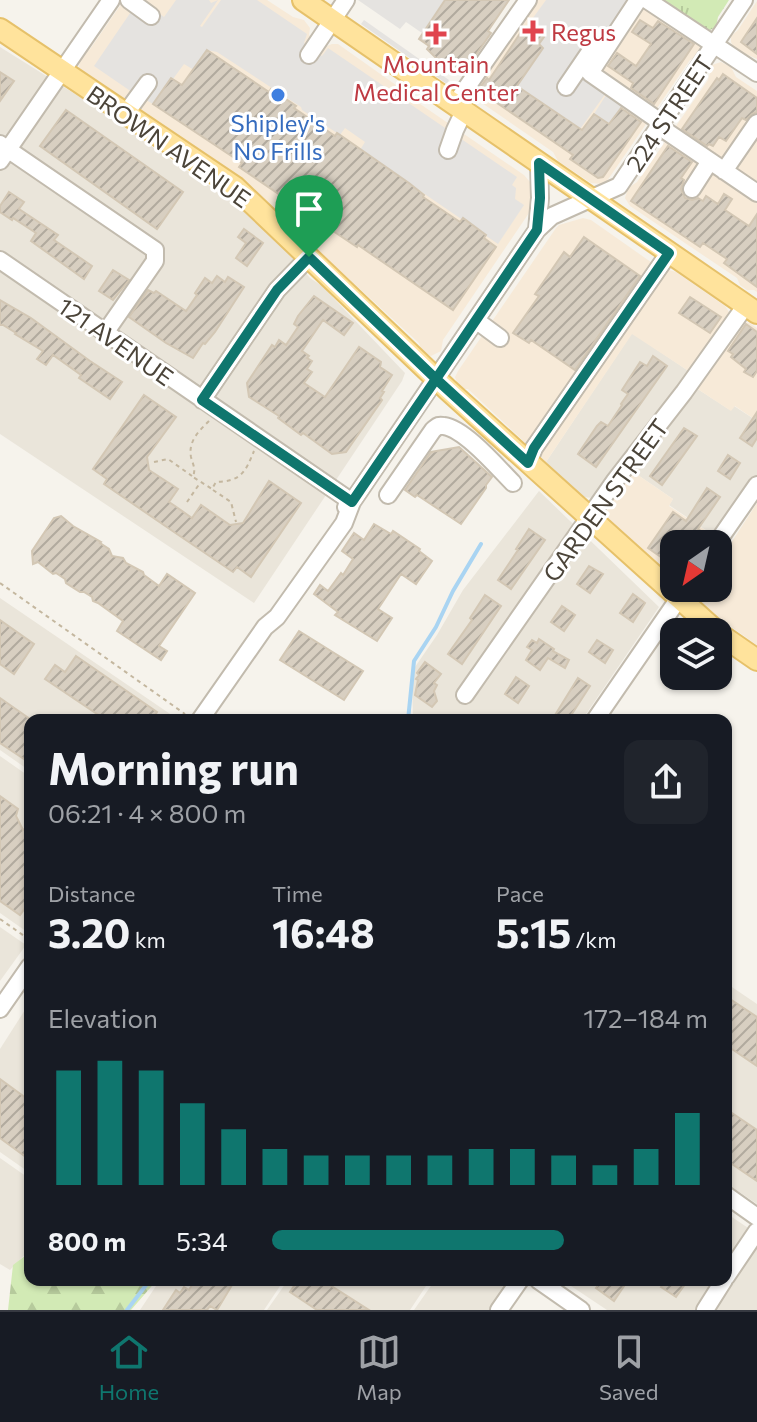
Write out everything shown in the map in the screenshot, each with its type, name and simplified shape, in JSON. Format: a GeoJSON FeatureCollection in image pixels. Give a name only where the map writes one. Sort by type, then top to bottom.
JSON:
{"type":"FeatureCollection","features":[{"type":"Feature","properties":{"kind":"main road"},"geometry":{"type":"LineString","coordinates":[[303,0],[753,309]]}},
{"type":"Feature","properties":{"kind":"main road","name":"BROWN AVENUE"},"geometry":{"type":"LineString","coordinates":[[0,29],[235,187],[436,379],[590,518],[660,576]]}},
{"type":"Feature","properties":{"kind":"main road","name":"BROWN AVENUE"},"geometry":{"type":"LineString","coordinates":[[690,602],[705,618]]}},
{"type":"Feature","properties":{"kind":"main road","name":"BROWN AVENUE"},"geometry":{"type":"LineString","coordinates":[[732,642],[757,660]]}},
{"type":"Feature","properties":{"kind":"street"},"geometry":{"type":"LineString","coordinates":[[105,333],[155,261],[155,250],[3,151],[111,0]]}},
{"type":"Feature","properties":{"kind":"street"},"geometry":{"type":"LineString","coordinates":[[129,0],[151,16]]}},
{"type":"Feature","properties":{"kind":"street"},"geometry":{"type":"LineString","coordinates":[[309,55],[346,0]]}},
{"type":"Feature","properties":{"kind":"street"},"geometry":{"type":"LineString","coordinates":[[448,150],[460,108],[528,0]]}},
{"type":"Feature","properties":{"kind":"street"},"geometry":{"type":"LineString","coordinates":[[638,0],[590,73],[757,193]]}},
{"type":"Feature","properties":{"kind":"street"},"geometry":{"type":"LineString","coordinates":[[647,0],[757,73]]}},
{"type":"Feature","properties":{"kind":"street","name":"224 STREET"},"geometry":{"type":"LineString","coordinates":[[195,714],[265,627],[277,617],[344,523],[352,502],[537,230],[552,216],[619,186],[744,0]]}},
{"type":"Feature","properties":{"kind":"street"},"geometry":{"type":"LineString","coordinates":[[566,87],[598,40],[613,38]]}},
{"type":"Feature","properties":{"kind":"street"},"geometry":{"type":"LineString","coordinates":[[126,113],[148,83]]}},
{"type":"Feature","properties":{"kind":"street"},"geometry":{"type":"LineString","coordinates":[[692,189],[757,123]]}},
{"type":"Feature","properties":{"kind":"street","name":"224 STREET"},"geometry":{"type":"LineString","coordinates":[[537,230],[539,163]]}},
{"type":"Feature","properties":{"kind":"street"},"geometry":{"type":"LineString","coordinates":[[528,463],[534,448],[669,253]]}},
{"type":"Feature","properties":{"kind":"street"},"geometry":{"type":"LineString","coordinates":[[202,400],[277,290],[309,257]]}},
{"type":"Feature","properties":{"kind":"street","name":"121 AVENUE"},"geometry":{"type":"LineString","coordinates":[[0,260],[352,502]]}},
{"type":"Feature","properties":{"kind":"street","name":"GARDEN STREET"},"geometry":{"type":"LineString","coordinates":[[465,695],[684,392],[753,309]]}},
{"type":"Feature","properties":{"kind":"street"},"geometry":{"type":"LineString","coordinates":[[477,321],[500,338]]}},
{"type":"Feature","properties":{"kind":"street"},"geometry":{"type":"LineString","coordinates":[[388,495],[433,430],[440,426],[448,427],[475,444],[513,483]]}},
{"type":"Feature","properties":{"kind":"street"},"geometry":{"type":"LineString","coordinates":[[726,530],[757,485]]}},
{"type":"Feature","properties":{"kind":"street"},"geometry":{"type":"LineString","coordinates":[[599,714],[676,602]]}},
{"type":"Feature","properties":{"kind":"street"},"geometry":{"type":"LineString","coordinates":[[0,1009],[24,975]]}},
{"type":"Feature","properties":{"kind":"street"},"geometry":{"type":"LineString","coordinates":[[732,1199],[757,1217]]}},
{"type":"Feature","properties":{"kind":"street"},"geometry":{"type":"LineString","coordinates":[[732,1268],[757,1231]]}},
{"type":"Feature","properties":{"kind":"street"},"geometry":{"type":"LineString","coordinates":[[499,1310],[516,1286]]}},
{"type":"Feature","properties":{"kind":"street"},"geometry":{"type":"LineString","coordinates":[[547,1286],[581,1310]]}},
{"type":"Feature","properties":{"kind":"street"},"geometry":{"type":"LineString","coordinates":[[705,1310],[720,1286]]}},
{"type":"Feature","properties":{"kind":"path"},"geometry":{"type":"LineString","coordinates":[[526,34],[533,24]]}},
{"type":"Feature","properties":{"kind":"path"},"geometry":{"type":"LineString","coordinates":[[193,477],[196,471],[190,449],[193,440],[210,419]]}},
{"type":"Feature","properties":{"kind":"path"},"geometry":{"type":"LineString","coordinates":[[212,489],[216,482],[230,482],[239,477],[247,468],[254,450]]}},
{"type":"Feature","properties":{"kind":"path"},"geometry":{"type":"LineString","coordinates":[[154,462],[168,459],[231,502],[236,522]]}},
{"type":"Feature","properties":{"kind":"path"},"geometry":{"type":"LineString","coordinates":[[187,502],[201,482]]}},
{"type":"Feature","properties":{"kind":"path"},"geometry":{"type":"LineString","coordinates":[[0,583],[189,714]]}},
{"type":"Feature","properties":{"kind":"path"},"geometry":{"type":"LineString","coordinates":[[0,919],[24,936]]}},
{"type":"Feature","properties":{"kind":"shaded area"},"geometry":{"type":"Polygon","coordinates":[[[124,0],[267,0],[293,17],[304,20],[310,28],[309,35],[327,46],[338,44],[524,175],[534,191],[533,207],[443,340],[441,351],[431,356],[422,352],[419,343],[241,180],[100,84],[80,74],[80,57],[90,49],[124,0]]]}},
{"type":"Feature","properties":{"kind":"shaded area"},"geometry":{"type":"Polygon","coordinates":[[[139,0],[164,17],[176,0],[209,0],[211,3],[218,0],[202,27],[221,0],[257,0],[307,34],[304,43],[322,56],[328,48],[517,177],[512,185],[516,188],[515,199],[524,205],[498,244],[360,150],[365,142],[345,128],[340,135],[217,52],[207,50],[194,70],[184,64],[153,104],[145,101],[94,66],[139,0]]]}},
{"type":"Feature","properties":{"kind":"shaded area"},"geometry":{"type":"Polygon","coordinates":[[[358,0],[445,0],[422,33],[406,22],[400,29],[358,0]]]}},
{"type":"Feature","properties":{"kind":"shaded area"},"geometry":{"type":"Polygon","coordinates":[[[533,0],[633,0],[700,45],[697,57],[690,60],[602,184],[591,183],[558,161],[553,152],[468,96],[533,0]]]}},
{"type":"Feature","properties":{"kind":"shaded area"},"geometry":{"type":"Polygon","coordinates":[[[546,0],[632,0],[610,32],[602,27],[572,70],[606,93],[580,129],[517,86],[543,48],[539,44],[543,37],[530,22],[546,0]]]}},
{"type":"Feature","properties":{"kind":"shaded area"},"geometry":{"type":"Polygon","coordinates":[[[757,1],[757,59],[734,49],[731,36],[757,1]]]}},
{"type":"Feature","properties":{"kind":"shaded area"},"geometry":{"type":"Polygon","coordinates":[[[364,20],[449,80],[447,84],[361,24],[364,20]]]}},
{"type":"Feature","properties":{"kind":"shaded area"},"geometry":{"type":"Polygon","coordinates":[[[0,47],[83,99],[260,221],[310,278],[322,286],[405,373],[254,603],[0,434],[0,47]]]}},
{"type":"Feature","properties":{"kind":"shaded area"},"geometry":{"type":"Polygon","coordinates":[[[721,62],[757,91],[757,292],[747,290],[737,278],[630,206],[625,198],[628,188],[637,182],[708,80],[712,65],[721,62]]]}},
{"type":"Feature","properties":{"kind":"shaded area"},"geometry":{"type":"Polygon","coordinates":[[[608,92],[624,103],[609,124],[594,114],[608,92]]]}},
{"type":"Feature","properties":{"kind":"shaded area"},"geometry":{"type":"Polygon","coordinates":[[[583,218],[591,220],[658,267],[676,272],[729,312],[690,372],[632,334],[546,462],[468,389],[458,386],[455,377],[556,228],[583,218]]]}},
{"type":"Feature","properties":{"kind":"shaded area"},"geometry":{"type":"Polygon","coordinates":[[[744,322],[757,328],[757,421],[735,406],[731,411],[696,388],[744,322]]]}},
{"type":"Feature","properties":{"kind":"shaded area"},"geometry":{"type":"Polygon","coordinates":[[[632,333],[690,372],[593,498],[583,497],[546,462],[632,333]]]}},
{"type":"Feature","properties":{"kind":"shaded area"},"geometry":{"type":"Polygon","coordinates":[[[696,388],[730,410],[734,406],[757,421],[757,476],[721,530],[706,530],[669,505],[673,499],[632,471],[696,388]]]}},
{"type":"Feature","properties":{"kind":"shaded area"},"geometry":{"type":"Polygon","coordinates":[[[632,471],[673,499],[669,506],[705,530],[660,530],[660,568],[608,520],[608,507],[632,471]]]}},
{"type":"Feature","properties":{"kind":"shaded area"},"geometry":{"type":"Polygon","coordinates":[[[539,491],[659,607],[586,714],[413,714],[415,667],[463,590],[539,491]]]}},
{"type":"Feature","properties":{"kind":"shaded area"},"geometry":{"type":"Polygon","coordinates":[[[757,503],[757,645],[732,627],[732,618],[719,618],[699,602],[732,602],[732,541],[757,503]]]}},
{"type":"Feature","properties":{"kind":"shaded area"},"geometry":{"type":"Polygon","coordinates":[[[0,598],[170,714],[24,714],[24,767],[0,750],[0,598]]]}},
{"type":"Feature","properties":{"kind":"shaded area"},"geometry":{"type":"Polygon","coordinates":[[[0,756],[24,773],[24,930],[0,913],[0,756]]]}},
{"type":"Feature","properties":{"kind":"shaded area"},"geometry":{"type":"Polygon","coordinates":[[[0,927],[24,944],[24,948],[0,981],[0,927]]]}},
{"type":"Feature","properties":{"kind":"shaded area"},"geometry":{"type":"Polygon","coordinates":[[[732,987],[757,1004],[757,1204],[732,1187],[732,987]]]}},
{"type":"Feature","properties":{"kind":"shaded area"},"geometry":{"type":"Polygon","coordinates":[[[24,1011],[24,1169],[0,1152],[0,1049],[24,1011]]]}},
{"type":"Feature","properties":{"kind":"shaded area"},"geometry":{"type":"Polygon","coordinates":[[[0,1158],[24,1175],[24,1255],[10,1270],[0,1264],[0,1158]]]}},
{"type":"Feature","properties":{"kind":"shaded area"},"geometry":{"type":"Polygon","coordinates":[[[732,1217],[757,1234],[757,1310],[607,1310],[571,1286],[732,1286],[732,1217]]]}},
{"type":"Feature","properties":{"kind":"shaded area"},"geometry":{"type":"Polygon","coordinates":[[[156,1286],[280,1286],[264,1310],[140,1310],[156,1286]]]}},
{"type":"Feature","properties":{"kind":"shaded area"},"geometry":{"type":"Polygon","coordinates":[[[284,1286],[426,1286],[410,1310],[267,1310],[284,1286]]]}},
{"type":"Feature","properties":{"kind":"shaded area"},"geometry":{"type":"Polygon","coordinates":[[[431,1286],[506,1286],[489,1310],[414,1310],[431,1286]]]}},
{"type":"Feature","properties":{"kind":"green space"},"geometry":{"type":"Polygon","coordinates":[[[657,0],[729,0],[718,17],[716,27],[708,31],[657,0]]]}},
{"type":"Feature","properties":{"kind":"green space"},"geometry":{"type":"Polygon","coordinates":[[[24,1257],[24,1286],[152,1286],[131,1310],[8,1310],[13,1265],[24,1257]]]}},
{"type":"Feature","properties":{"kind":"building"},"geometry":{"type":"Polygon","coordinates":[[[445,0],[509,0],[465,71],[437,59],[427,49],[429,46],[419,39],[445,0]]]}},
{"type":"Feature","properties":{"kind":"building"},"geometry":{"type":"Polygon","coordinates":[[[757,18],[757,54],[741,42],[757,18]]]}},
{"type":"Feature","properties":{"kind":"building"},"geometry":{"type":"Polygon","coordinates":[[[640,20],[653,28],[658,21],[694,44],[654,104],[631,88],[633,83],[608,66],[617,53],[636,66],[651,44],[632,32],[640,20]]]}},
{"type":"Feature","properties":{"kind":"building"},"geometry":{"type":"Polygon","coordinates":[[[521,32],[526,36],[528,32],[533,35],[536,32],[544,37],[539,44],[543,48],[517,86],[582,130],[594,114],[609,124],[621,108],[641,122],[603,177],[598,178],[570,159],[573,155],[478,90],[487,78],[489,80],[521,32]]]}},
{"type":"Feature","properties":{"kind":"building"},"geometry":{"type":"Polygon","coordinates":[[[207,50],[269,92],[271,89],[335,136],[337,133],[343,137],[460,222],[463,218],[486,235],[484,238],[496,247],[453,310],[239,167],[242,163],[153,104],[171,78],[182,85],[207,50]]]}},
{"type":"Feature","properties":{"kind":"building"},"geometry":{"type":"Polygon","coordinates":[[[0,72],[14,81],[0,101],[0,72]]]}},
{"type":"Feature","properties":{"kind":"building"},"geometry":{"type":"Polygon","coordinates":[[[723,74],[757,98],[757,112],[746,120],[742,118],[726,141],[719,137],[713,146],[707,146],[682,129],[717,78],[719,80],[723,74]]]}},
{"type":"Feature","properties":{"kind":"building"},"geometry":{"type":"Polygon","coordinates":[[[66,110],[183,192],[157,229],[40,146],[66,110]]]}},
{"type":"Feature","properties":{"kind":"building"},"geometry":{"type":"Polygon","coordinates":[[[668,146],[692,162],[681,178],[684,180],[681,189],[685,198],[703,201],[706,196],[718,204],[724,194],[732,199],[725,210],[749,226],[757,214],[757,287],[724,263],[727,259],[703,243],[700,247],[631,201],[668,146]]]}},
{"type":"Feature","properties":{"kind":"building"},"geometry":{"type":"Polygon","coordinates":[[[9,192],[24,202],[19,209],[58,235],[54,240],[92,266],[84,279],[31,241],[36,233],[0,212],[0,206],[9,192]]]}},
{"type":"Feature","properties":{"kind":"building"},"geometry":{"type":"Polygon","coordinates":[[[244,229],[263,243],[247,266],[236,258],[246,243],[238,237],[244,229]]]}},
{"type":"Feature","properties":{"kind":"building"},"geometry":{"type":"Polygon","coordinates":[[[584,237],[640,276],[575,370],[531,340],[529,343],[513,333],[564,252],[570,257],[584,237]]]}},
{"type":"Feature","properties":{"kind":"building"},"geometry":{"type":"Polygon","coordinates":[[[113,270],[129,280],[113,300],[99,291],[113,270]]]}},
{"type":"Feature","properties":{"kind":"building"},"geometry":{"type":"Polygon","coordinates":[[[217,276],[225,282],[228,277],[244,287],[215,332],[193,358],[129,317],[148,290],[156,291],[186,311],[205,278],[212,283],[217,276]]]}},
{"type":"Feature","properties":{"kind":"building"},"geometry":{"type":"Polygon","coordinates":[[[314,296],[353,323],[344,335],[323,320],[302,351],[312,361],[307,369],[312,372],[304,383],[325,397],[359,347],[381,362],[380,367],[392,375],[382,391],[382,400],[346,452],[332,454],[249,397],[247,383],[272,345],[275,347],[279,340],[286,345],[298,327],[294,324],[298,316],[314,296]]]}},
{"type":"Feature","properties":{"kind":"building"},"geometry":{"type":"Polygon","coordinates":[[[690,297],[721,317],[710,333],[679,313],[690,297]]]}},
{"type":"Feature","properties":{"kind":"building"},"geometry":{"type":"Polygon","coordinates":[[[0,300],[122,382],[110,399],[53,355],[46,365],[37,359],[43,351],[0,325],[0,300]]]}},
{"type":"Feature","properties":{"kind":"building"},"geometry":{"type":"Polygon","coordinates":[[[746,324],[757,332],[757,371],[753,377],[744,372],[746,369],[728,351],[746,324]]]}},
{"type":"Feature","properties":{"kind":"building"},"geometry":{"type":"Polygon","coordinates":[[[653,356],[667,366],[596,467],[578,454],[601,422],[608,426],[628,394],[622,390],[640,362],[647,366],[653,356]]]}},
{"type":"Feature","properties":{"kind":"building"},"geometry":{"type":"Polygon","coordinates":[[[144,395],[176,417],[147,457],[149,470],[178,489],[169,502],[192,518],[201,505],[230,525],[243,523],[269,481],[301,503],[251,577],[237,567],[233,572],[174,532],[104,484],[107,479],[93,469],[144,395]]]}},
{"type":"Feature","properties":{"kind":"building"},"geometry":{"type":"Polygon","coordinates":[[[757,412],[757,438],[752,446],[740,438],[757,412]]]}},
{"type":"Feature","properties":{"kind":"building"},"geometry":{"type":"Polygon","coordinates":[[[684,428],[697,436],[662,485],[650,476],[684,428]]]}},
{"type":"Feature","properties":{"kind":"building"},"geometry":{"type":"Polygon","coordinates":[[[459,447],[492,477],[461,524],[405,490],[431,452],[459,447]]]}},
{"type":"Feature","properties":{"kind":"building"},"geometry":{"type":"Polygon","coordinates":[[[728,455],[740,463],[730,479],[718,471],[728,455]]]}},
{"type":"Feature","properties":{"kind":"building"},"geometry":{"type":"Polygon","coordinates":[[[707,488],[720,497],[700,530],[660,530],[673,512],[686,521],[707,488]]]}},
{"type":"Feature","properties":{"kind":"building"},"geometry":{"type":"Polygon","coordinates":[[[61,516],[101,542],[112,556],[123,558],[159,586],[167,574],[195,593],[159,646],[167,651],[161,660],[117,631],[123,621],[93,601],[92,597],[38,562],[33,564],[32,551],[54,518],[61,516]]]}},
{"type":"Feature","properties":{"kind":"building"},"geometry":{"type":"Polygon","coordinates":[[[374,524],[391,534],[393,531],[432,561],[416,584],[401,574],[378,609],[392,618],[377,641],[335,615],[338,612],[314,594],[320,585],[328,591],[341,573],[343,575],[353,559],[342,551],[354,533],[364,540],[374,524]]]}},
{"type":"Feature","properties":{"kind":"building"},"geometry":{"type":"Polygon","coordinates":[[[529,529],[545,540],[511,589],[498,580],[529,529]]]}},
{"type":"Feature","properties":{"kind":"building"},"geometry":{"type":"Polygon","coordinates":[[[660,531],[660,556],[648,548],[660,531]]]}},
{"type":"Feature","properties":{"kind":"building"},"geometry":{"type":"Polygon","coordinates":[[[589,566],[603,574],[590,593],[577,584],[589,566]]]}},
{"type":"Feature","properties":{"kind":"building"},"geometry":{"type":"Polygon","coordinates":[[[633,594],[645,603],[633,622],[620,613],[633,594]]]}},
{"type":"Feature","properties":{"kind":"building"},"geometry":{"type":"Polygon","coordinates":[[[485,595],[501,606],[462,664],[448,654],[485,595]]]}},
{"type":"Feature","properties":{"kind":"building"},"geometry":{"type":"Polygon","coordinates":[[[562,606],[575,615],[564,631],[551,622],[562,606]]]}},
{"type":"Feature","properties":{"kind":"building"},"geometry":{"type":"Polygon","coordinates":[[[0,620],[34,644],[14,674],[0,664],[0,620]]]}},
{"type":"Feature","properties":{"kind":"building"},"geometry":{"type":"Polygon","coordinates":[[[299,631],[363,671],[344,700],[280,660],[299,631]]]}},
{"type":"Feature","properties":{"kind":"building"},"geometry":{"type":"Polygon","coordinates":[[[539,639],[569,660],[565,668],[548,658],[540,670],[526,660],[532,650],[527,647],[532,640],[537,643],[539,639]]]}},
{"type":"Feature","properties":{"kind":"building"},"geometry":{"type":"Polygon","coordinates":[[[597,640],[613,650],[605,663],[589,652],[597,640]]]}},
{"type":"Feature","properties":{"kind":"building"},"geometry":{"type":"Polygon","coordinates":[[[76,656],[157,712],[97,714],[45,679],[55,665],[65,672],[76,656]]]}},
{"type":"Feature","properties":{"kind":"building"},"geometry":{"type":"Polygon","coordinates":[[[425,662],[441,674],[434,683],[437,685],[434,691],[437,701],[432,707],[415,695],[417,673],[425,662]]]}},
{"type":"Feature","properties":{"kind":"building"},"geometry":{"type":"Polygon","coordinates":[[[516,677],[529,686],[518,703],[505,694],[516,677]]]}},
{"type":"Feature","properties":{"kind":"building"},"geometry":{"type":"Polygon","coordinates":[[[578,678],[590,686],[572,714],[556,714],[578,678]]]}},
{"type":"Feature","properties":{"kind":"building"},"geometry":{"type":"Polygon","coordinates":[[[0,698],[24,715],[24,759],[0,743],[0,698]]]}},
{"type":"Feature","properties":{"kind":"building"},"geometry":{"type":"Polygon","coordinates":[[[0,796],[18,809],[16,816],[24,829],[24,909],[20,915],[0,901],[0,796]]]}},
{"type":"Feature","properties":{"kind":"building"},"geometry":{"type":"Polygon","coordinates":[[[732,1000],[757,1017],[757,1066],[732,1049],[732,1000]]]}},
{"type":"Feature","properties":{"kind":"building"},"geometry":{"type":"Polygon","coordinates":[[[0,1079],[24,1097],[24,1156],[0,1138],[0,1079]]]}},
{"type":"Feature","properties":{"kind":"building"},"geometry":{"type":"Polygon","coordinates":[[[732,1113],[757,1130],[757,1181],[732,1164],[732,1113]]]}},
{"type":"Feature","properties":{"kind":"building"},"geometry":{"type":"Polygon","coordinates":[[[191,1286],[231,1286],[217,1310],[210,1306],[207,1310],[163,1310],[176,1290],[180,1293],[184,1287],[189,1290],[191,1286]]]}},
{"type":"Feature","properties":{"kind":"building"},"geometry":{"type":"Polygon","coordinates":[[[294,1286],[331,1286],[369,1310],[317,1310],[290,1292],[294,1286]]]}},
{"type":"Feature","properties":{"kind":"building"},"geometry":{"type":"Polygon","coordinates":[[[598,1286],[624,1286],[614,1301],[596,1288],[598,1286]]]}},
{"type":"Feature","properties":{"kind":"building"},"geometry":{"type":"Polygon","coordinates":[[[662,1286],[684,1286],[676,1297],[662,1286]]]}},
{"type":"Feature","properties":{"kind":"waterway"},"geometry":{"type":"LineString","coordinates":[[409,714],[414,661],[481,544]]}},
{"type":"Feature","properties":{"kind":"waterway"},"geometry":{"type":"LineString","coordinates":[[127,1310],[145,1286]]}},
{"type":"Feature","properties":{"kind":"place","name":"Regus"},"geometry":{"type":"Point","coordinates":[533,31]}},
{"type":"Feature","properties":{"kind":"place","name":"Mountain Medical Center"},"geometry":{"type":"Point","coordinates":[436,34]}},
{"type":"Feature","properties":{"kind":"place","name":"Shipley's No Frills"},"geometry":{"type":"Point","coordinates":[278,95]}},
{"type":"Feature","properties":{"kind":"route"},"geometry":{"type":"LineString","coordinates":[[309,257],[277,290],[202,400],[352,502],[436,379],[528,463],[534,448],[669,253],[539,163],[537,230],[436,379],[309,257]]}}]}
